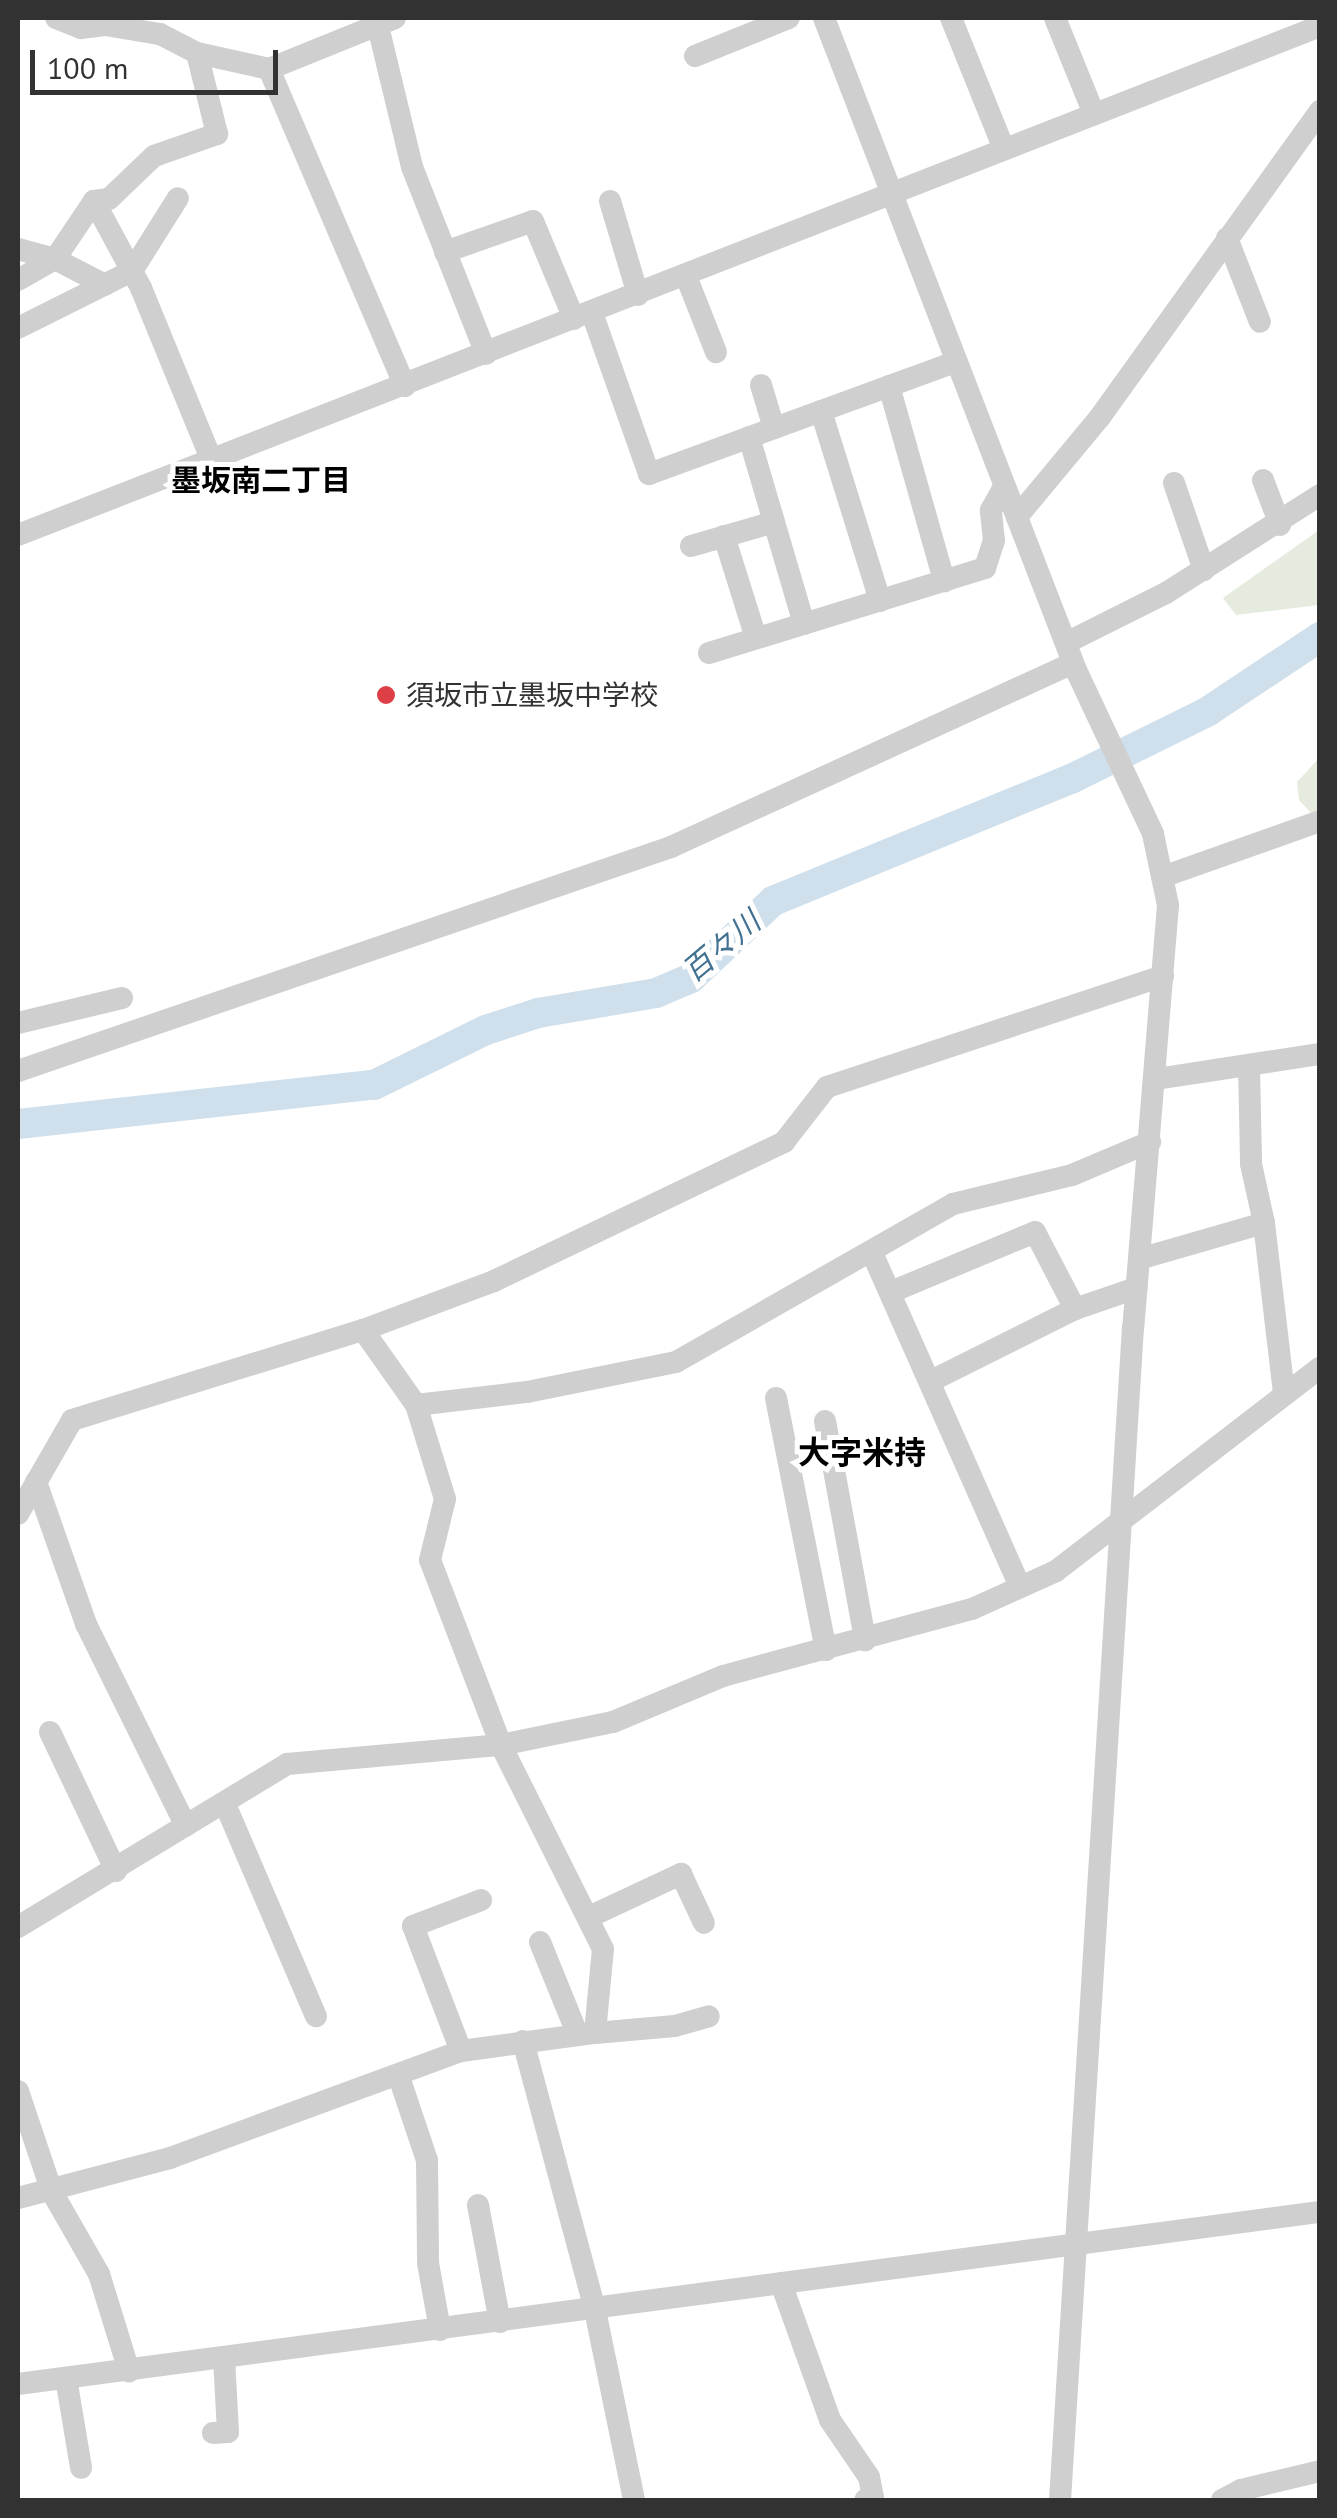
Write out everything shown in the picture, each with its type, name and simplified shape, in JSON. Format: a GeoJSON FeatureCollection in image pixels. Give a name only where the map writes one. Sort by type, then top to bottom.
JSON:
{"type":"FeatureCollection","features":[{"type":"Feature","properties":{"kind":"street"},"geometry":{"type":"LineString","coordinates":[[56,18],[81,28],[105,25],[160,34],[197,53],[269,69],[383,20],[412,167],[486,354]]}},
{"type":"Feature","properties":{"kind":"street"},"geometry":{"type":"LineString","coordinates":[[695,56],[790,18]]}},
{"type":"Feature","properties":{"kind":"street"},"geometry":{"type":"LineString","coordinates":[[824,18],[1072,659],[1153,834],[1164,876],[1163,976],[1136,1288],[1060,2500]]}},
{"type":"Feature","properties":{"kind":"street"},"geometry":{"type":"LineString","coordinates":[[951,18],[1004,149]]}},
{"type":"Feature","properties":{"kind":"street"},"geometry":{"type":"LineString","coordinates":[[1054,18],[1094,114]]}},
{"type":"Feature","properties":{"kind":"street"},"geometry":{"type":"LineString","coordinates":[[18,532],[406,386],[1320,26]]}},
{"type":"Feature","properties":{"kind":"street"},"geometry":{"type":"LineString","coordinates":[[18,280],[55,259],[94,202],[109,199],[154,156],[217,134],[197,53]]}},
{"type":"Feature","properties":{"kind":"street"},"geometry":{"type":"LineString","coordinates":[[269,69],[406,386]]}},
{"type":"Feature","properties":{"kind":"street"},"geometry":{"type":"LineString","coordinates":[[1017,517],[1100,417],[1320,110]]}},
{"type":"Feature","properties":{"kind":"street"},"geometry":{"type":"LineString","coordinates":[[18,328],[132,271],[178,198]]}},
{"type":"Feature","properties":{"kind":"street"},"geometry":{"type":"LineString","coordinates":[[610,201],[638,295]]}},
{"type":"Feature","properties":{"kind":"street"},"geometry":{"type":"LineString","coordinates":[[94,202],[132,271],[212,461]]}},
{"type":"Feature","properties":{"kind":"street"},"geometry":{"type":"LineString","coordinates":[[445,252],[533,221],[583,316],[649,474],[955,362]]}},
{"type":"Feature","properties":{"kind":"street"},"geometry":{"type":"LineString","coordinates":[[1228,238],[1260,322]]}},
{"type":"Feature","properties":{"kind":"street"},"geometry":{"type":"LineString","coordinates":[[18,249],[55,259],[105,284]]}},
{"type":"Feature","properties":{"kind":"street"},"geometry":{"type":"LineString","coordinates":[[686,276],[716,352]]}},
{"type":"Feature","properties":{"kind":"street"},"geometry":{"type":"LineString","coordinates":[[761,385],[774,428]]}},
{"type":"Feature","properties":{"kind":"street"},"geometry":{"type":"LineString","coordinates":[[888,386],[944,581]]}},
{"type":"Feature","properties":{"kind":"street"},"geometry":{"type":"LineString","coordinates":[[821,411],[880,600]]}},
{"type":"Feature","properties":{"kind":"street"},"geometry":{"type":"LineString","coordinates":[[749,437],[804,624]]}},
{"type":"Feature","properties":{"kind":"street"},"geometry":{"type":"LineString","coordinates":[[1263,480],[1280,525]]}},
{"type":"Feature","properties":{"kind":"street"},"geometry":{"type":"LineString","coordinates":[[1174,484],[1204,570]]}},
{"type":"Feature","properties":{"kind":"street"},"geometry":{"type":"LineString","coordinates":[[710,653],[985,568],[994,541],[992,510],[1004,487]]}},
{"type":"Feature","properties":{"kind":"street"},"geometry":{"type":"LineString","coordinates":[[18,1071],[671,847],[1072,659],[1320,495]]}},
{"type":"Feature","properties":{"kind":"street"},"geometry":{"type":"LineString","coordinates":[[692,546],[774,522]]}},
{"type":"Feature","properties":{"kind":"street"},"geometry":{"type":"LineString","coordinates":[[724,536],[756,638]]}},
{"type":"Feature","properties":{"kind":"street"},"geometry":{"type":"LineString","coordinates":[[1164,876],[1320,821]]}},
{"type":"Feature","properties":{"kind":"street"},"geometry":{"type":"LineString","coordinates":[[18,1514],[72,1420],[363,1330],[494,1281],[784,1142],[828,1087],[1163,976]]}},
{"type":"Feature","properties":{"kind":"street"},"geometry":{"type":"LineString","coordinates":[[18,1024],[122,998]]}},
{"type":"Feature","properties":{"kind":"street"},"geometry":{"type":"LineString","coordinates":[[1156,1079],[1320,1054]]}},
{"type":"Feature","properties":{"kind":"street"},"geometry":{"type":"LineString","coordinates":[[1250,1065],[1251,1164],[1264,1222],[1284,1393]]}},
{"type":"Feature","properties":{"kind":"street"},"geometry":{"type":"LineString","coordinates":[[416,1405],[528,1392],[676,1362],[872,1255],[953,1204],[1072,1175],[1150,1142]]}},
{"type":"Feature","properties":{"kind":"street"},"geometry":{"type":"LineString","coordinates":[[1139,1259],[1264,1222]]}},
{"type":"Feature","properties":{"kind":"street"},"geometry":{"type":"LineString","coordinates":[[890,1292],[1034,1232],[1075,1309]]}},
{"type":"Feature","properties":{"kind":"street"},"geometry":{"type":"LineString","coordinates":[[872,1255],[933,1380],[1020,1588]]}},
{"type":"Feature","properties":{"kind":"street"},"geometry":{"type":"LineString","coordinates":[[933,1380],[1075,1309],[1136,1288]]}},
{"type":"Feature","properties":{"kind":"street"},"geometry":{"type":"LineString","coordinates":[[363,1330],[416,1405],[445,1500],[430,1560],[501,1745],[603,1949],[586,2033]]}},
{"type":"Feature","properties":{"kind":"street"},"geometry":{"type":"LineString","coordinates":[[18,1927],[287,1764],[501,1745],[613,1722],[723,1676],[972,1610],[1056,1571],[1320,1368]]}},
{"type":"Feature","properties":{"kind":"street"},"geometry":{"type":"LineString","coordinates":[[776,1398],[826,1650]]}},
{"type":"Feature","properties":{"kind":"street"},"geometry":{"type":"LineString","coordinates":[[825,1421],[864,1640]]}},
{"type":"Feature","properties":{"kind":"street"},"geometry":{"type":"LineString","coordinates":[[36,1482],[86,1624],[186,1826]]}},
{"type":"Feature","properties":{"kind":"street"},"geometry":{"type":"LineString","coordinates":[[50,1732],[116,1870]]}},
{"type":"Feature","properties":{"kind":"street"},"geometry":{"type":"LineString","coordinates":[[225,1804],[316,2016]]}},
{"type":"Feature","properties":{"kind":"street"},"geometry":{"type":"LineString","coordinates":[[589,1917],[681,1874],[704,1923]]}},
{"type":"Feature","properties":{"kind":"street"},"geometry":{"type":"LineString","coordinates":[[461,2052],[413,1926],[481,1900]]}},
{"type":"Feature","properties":{"kind":"street"},"geometry":{"type":"LineString","coordinates":[[540,1942],[586,2033]]}},
{"type":"Feature","properties":{"kind":"street"},"geometry":{"type":"LineString","coordinates":[[18,2198],[52,2192],[399,2077],[461,2052],[586,2033],[676,2026],[708,2016]]}},
{"type":"Feature","properties":{"kind":"street"},"geometry":{"type":"LineString","coordinates":[[522,2041],[595,2310],[634,2500]]}},
{"type":"Feature","properties":{"kind":"street"},"geometry":{"type":"LineString","coordinates":[[399,2077],[427,2160],[428,2263],[440,2330]]}},
{"type":"Feature","properties":{"kind":"street"},"geometry":{"type":"LineString","coordinates":[[18,2091],[52,2192],[99,2274],[129,2371]]}},
{"type":"Feature","properties":{"kind":"street"},"geometry":{"type":"LineString","coordinates":[[478,2205],[500,2322]]}},
{"type":"Feature","properties":{"kind":"street"},"geometry":{"type":"LineString","coordinates":[[18,2384],[1320,2212]]}},
{"type":"Feature","properties":{"kind":"street"},"geometry":{"type":"LineString","coordinates":[[781,2283],[830,2420],[869,2477],[873,2498],[864,2500]]}},
{"type":"Feature","properties":{"kind":"street"},"geometry":{"type":"LineString","coordinates":[[224,2359],[227,2432]]}},
{"type":"Feature","properties":{"kind":"street"},"geometry":{"type":"LineString","coordinates":[[66,2378],[81,2468]]}},
{"type":"Feature","properties":{"kind":"street"},"geometry":{"type":"LineString","coordinates":[[1222,2500],[1240,2490],[1320,2471]]}},
{"type":"Feature","properties":{"kind":"shaded area"},"geometry":{"type":"Polygon","coordinates":[[[1319,530],[1319,605],[1236,615],[1223,598],[1319,530]]]}},
{"type":"Feature","properties":{"kind":"shaded area"},"geometry":{"type":"Polygon","coordinates":[[[1319,758],[1319,810],[1311,813],[1299,800],[1297,782],[1319,758]]]}},
{"type":"Feature","properties":{"kind":"waterway","name":"百々川"},"geometry":{"type":"LineString","coordinates":[[18,1124],[374,1085],[486,1030],[538,1013],[656,993],[691,978],[773,901],[1071,779],[1207,712],[1320,637]]}},
{"type":"Feature","properties":{"kind":"place","name":"須坂市立墨坂中学校"},"geometry":{"type":"Point","coordinates":[386,695]}},
{"type":"Feature","properties":{"kind":"district","name":"墨坂南二丁目"},"geometry":{"type":"Point","coordinates":[261,480]}},
{"type":"Feature","properties":{"kind":"district","name":"大字米持"},"geometry":{"type":"Point","coordinates":[862,1452]}}]}
